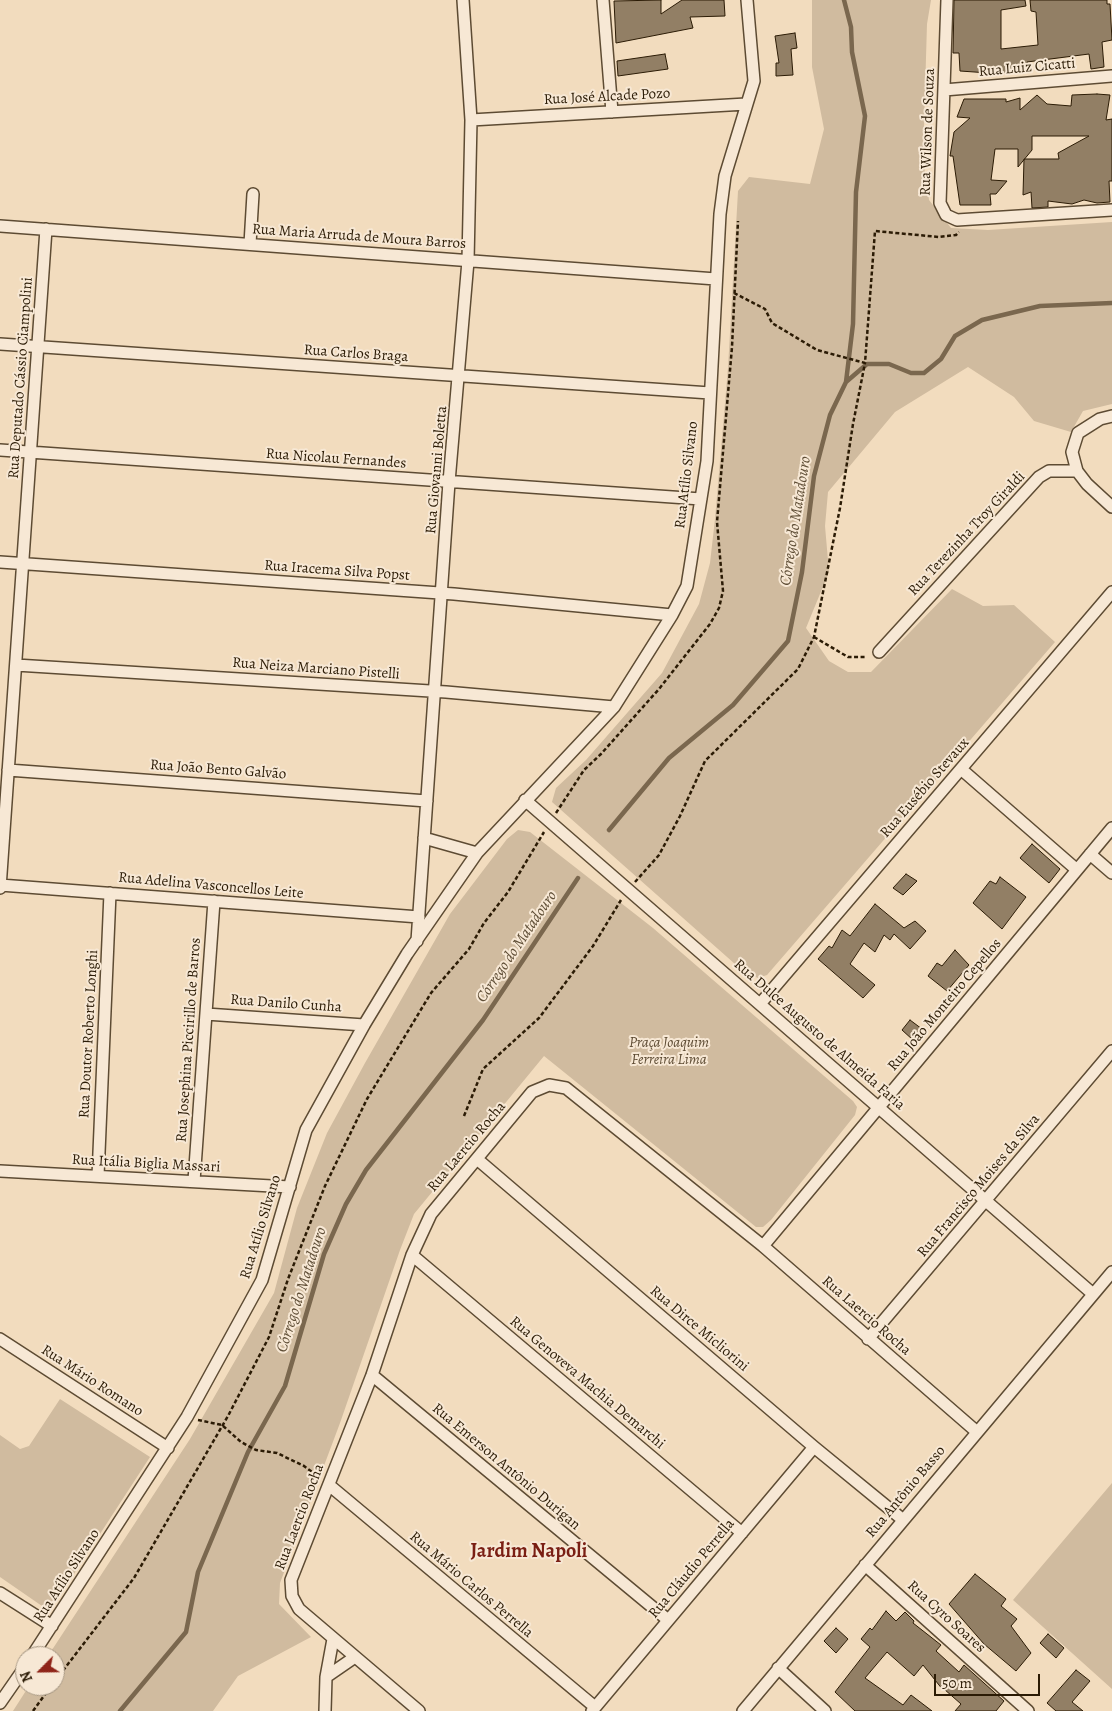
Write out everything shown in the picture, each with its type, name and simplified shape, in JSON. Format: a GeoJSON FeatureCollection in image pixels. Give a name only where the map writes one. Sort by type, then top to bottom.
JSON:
{"type":"FeatureCollection","features":[{"type":"Feature","properties":{"kind":"street","name":"Rua Giovanni Boletta"},"geometry":{"type":"LineString","coordinates":[[417,942],[468,260],[471,120],[463,0]]}},
{"type":"Feature","properties":{"kind":"street"},"geometry":{"type":"LineString","coordinates":[[603,0],[612,112]]}},
{"type":"Feature","properties":{"kind":"street","name":"Rua Atílio Silvano"},"geometry":{"type":"LineString","coordinates":[[39,1646],[187,1417],[262,1280],[306,1130],[364,1025],[407,954],[477,853],[614,707],[672,615],[687,586],[707,461],[720,214],[725,176],[754,81],[747,0]]}},
{"type":"Feature","properties":{"kind":"street","name":"Rua Wilson de Souza"},"geometry":{"type":"LineString","coordinates":[[947,0],[940,203],[946,215],[958,220],[1112,210]]}},
{"type":"Feature","properties":{"kind":"street","name":"Rua Luiz Cicatti"},"geometry":{"type":"LineString","coordinates":[[944,90],[1112,76]]}},
{"type":"Feature","properties":{"kind":"street","name":"Rua José Alcade Pozo"},"geometry":{"type":"LineString","coordinates":[[471,120],[746,104]]}},
{"type":"Feature","properties":{"kind":"street"},"geometry":{"type":"LineString","coordinates":[[250,244],[253,194]]}},
{"type":"Feature","properties":{"kind":"street","name":"Rua Maria Arruda de Moura Barros"},"geometry":{"type":"LineString","coordinates":[[0,226],[716,279]]}},
{"type":"Feature","properties":{"kind":"street","name":"Rua Deputado Cássio Ciampolini"},"geometry":{"type":"LineString","coordinates":[[0,886],[46,229]]}},
{"type":"Feature","properties":{"kind":"street","name":"Rua Carlos Braga"},"geometry":{"type":"LineString","coordinates":[[0,344],[710,393]]}},
{"type":"Feature","properties":{"kind":"street"},"geometry":{"type":"LineString","coordinates":[[1112,416],[1100,419],[1078,433],[1072,452],[1077,471],[1087,484],[1112,507]]}},
{"type":"Feature","properties":{"kind":"street","name":"Rua Nicolau Fernandes"},"geometry":{"type":"LineString","coordinates":[[0,450],[701,499]]}},
{"type":"Feature","properties":{"kind":"street","name":"Rua Terezinha Troy Giraldi"},"geometry":{"type":"LineString","coordinates":[[878,652],[1040,478],[1049,471],[1077,471]]}},
{"type":"Feature","properties":{"kind":"street","name":"Rua Iracema Silva Popst"},"geometry":{"type":"LineString","coordinates":[[0,562],[442,594],[672,615]]}},
{"type":"Feature","properties":{"kind":"street","name":"Rua Eusébio Stevaux"},"geometry":{"type":"LineString","coordinates":[[760,1004],[1112,592]]}},
{"type":"Feature","properties":{"kind":"street","name":"Rua Neiza Marciano Pistelli"},"geometry":{"type":"LineString","coordinates":[[16,665],[435,691],[614,707]]}},
{"type":"Feature","properties":{"kind":"street"},"geometry":{"type":"LineString","coordinates":[[961,769],[1077,870]]}},
{"type":"Feature","properties":{"kind":"street","name":"Rua João Bento Galvão"},"geometry":{"type":"LineString","coordinates":[[8,770],[427,801]]}},
{"type":"Feature","properties":{"kind":"street","name":"Rua Dulce Augusto de Almeida Faria"},"geometry":{"type":"LineString","coordinates":[[525,800],[1093,1294]]}},
{"type":"Feature","properties":{"kind":"street","name":"Rua João Monteiro Cepellos"},"geometry":{"type":"LineString","coordinates":[[763,1246],[1112,828]]}},
{"type":"Feature","properties":{"kind":"street"},"geometry":{"type":"LineString","coordinates":[[424,838],[477,853]]}},
{"type":"Feature","properties":{"kind":"street"},"geometry":{"type":"LineString","coordinates":[[1090,854],[1112,873]]}},
{"type":"Feature","properties":{"kind":"street","name":"Rua Adelina Vasconcellos Leite"},"geometry":{"type":"LineString","coordinates":[[0,886],[419,917]]}},
{"type":"Feature","properties":{"kind":"street","name":"Rua Doutor Roberto Longhi"},"geometry":{"type":"LineString","coordinates":[[98,1176],[110,893]]}},
{"type":"Feature","properties":{"kind":"street","name":"Rua Josephina Piccirillo de Barros"},"geometry":{"type":"LineString","coordinates":[[194,1181],[214,901]]}},
{"type":"Feature","properties":{"kind":"street","name":"Rua Danilo Cunha"},"geometry":{"type":"LineString","coordinates":[[206,1014],[364,1025]]}},
{"type":"Feature","properties":{"kind":"street","name":"Rua Francisco Moises da Silva"},"geometry":{"type":"LineString","coordinates":[[868,1339],[987,1201],[1112,1051]]}},
{"type":"Feature","properties":{"kind":"street","name":"Rua Laercio Rocha"},"geometry":{"type":"LineString","coordinates":[[419,1711],[299,1609],[292,1596],[291,1580],[372,1375],[412,1255],[431,1214],[532,1092],[549,1085],[566,1088],[763,1246],[977,1432]]}},
{"type":"Feature","properties":{"kind":"street","name":"Rua Dirce Micliorini"},"geometry":{"type":"LineString","coordinates":[[477,1159],[902,1519]]}},
{"type":"Feature","properties":{"kind":"street","name":"Rua Itália Biglia Massari"},"geometry":{"type":"LineString","coordinates":[[0,1171],[290,1187]]}},
{"type":"Feature","properties":{"kind":"street","name":"Rua Genoveva Machia Demarchi"},"geometry":{"type":"LineString","coordinates":[[412,1255],[742,1533]]}},
{"type":"Feature","properties":{"kind":"street","name":"Rua Antônio Basso"},"geometry":{"type":"LineString","coordinates":[[743,1711],[902,1519],[1112,1272]]}},
{"type":"Feature","properties":{"kind":"street","name":"Rua Mário Romano"},"geometry":{"type":"LineString","coordinates":[[0,1339],[168,1448]]}},
{"type":"Feature","properties":{"kind":"street","name":"Rua Emerson Antônio Durigan"},"geometry":{"type":"LineString","coordinates":[[372,1375],[668,1620]]}},
{"type":"Feature","properties":{"kind":"street","name":"Rua Cláudio Perrella"},"geometry":{"type":"LineString","coordinates":[[593,1709],[814,1446]]}},
{"type":"Feature","properties":{"kind":"street","name":"Rua Mário Carlos Perrella"},"geometry":{"type":"LineString","coordinates":[[329,1485],[593,1709]]}},
{"type":"Feature","properties":{"kind":"street","name":"Rua Cyro Soares"},"geometry":{"type":"LineString","coordinates":[[865,1565],[1028,1711]]}},
{"type":"Feature","properties":{"kind":"street"},"geometry":{"type":"LineString","coordinates":[[0,1593],[52,1626]]}},
{"type":"Feature","properties":{"kind":"street"},"geometry":{"type":"LineString","coordinates":[[325,1711],[326,1677],[333,1639]]}},
{"type":"Feature","properties":{"kind":"street"},"geometry":{"type":"LineString","coordinates":[[326,1677],[355,1657]]}},
{"type":"Feature","properties":{"kind":"street"},"geometry":{"type":"LineString","coordinates":[[778,1668],[825,1711]]}},
{"type":"Feature","properties":{"kind":"street"},"geometry":{"type":"LineString","coordinates":[[0,1703],[15,1681]]}},
{"type":"Feature","properties":{"kind":"path"},"geometry":{"type":"LineString","coordinates":[[464,1116],[483,1069],[539,1018],[593,946],[628,889],[659,854],[680,816],[705,761],[798,669],[814,637],[840,508],[865,364],[875,231],[939,237],[956,235],[973,219]]}},
{"type":"Feature","properties":{"kind":"path"},"geometry":{"type":"LineString","coordinates":[[65,1668],[134,1578],[222,1426],[269,1337],[288,1279],[325,1186],[367,1099],[431,993],[469,949],[484,923],[508,892],[584,770],[602,754],[659,689],[710,624],[719,608],[723,591],[717,522],[732,347],[738,222]]}},
{"type":"Feature","properties":{"kind":"path"},"geometry":{"type":"LineString","coordinates":[[734,293],[765,309],[772,323],[817,350],[865,364]]}},
{"type":"Feature","properties":{"kind":"path"},"geometry":{"type":"LineString","coordinates":[[814,637],[848,657],[872,656],[878,652]]}},
{"type":"Feature","properties":{"kind":"path"},"geometry":{"type":"LineString","coordinates":[[187,1417],[222,1426],[241,1442],[256,1450],[277,1452],[304,1466],[329,1485]]}},
{"type":"Feature","properties":{"kind":"path"},"geometry":{"type":"LineString","coordinates":[[33,1711],[44,1696]]}},
{"type":"Feature","properties":{"kind":"green space"},"geometry":{"type":"Polygon","coordinates":[[[812,0],[931,0],[927,24],[923,159],[929,200],[951,228],[988,230],[1112,222],[1112,404],[1083,411],[1071,432],[1034,421],[1014,397],[968,367],[895,412],[828,492],[825,526],[829,572],[806,628],[829,661],[848,672],[871,672],[952,589],[983,606],[1014,605],[1055,642],[767,975],[758,978],[744,972],[552,802],[556,788],[586,760],[662,673],[699,604],[710,563],[715,519],[728,368],[738,191],[749,177],[810,184],[824,129],[812,67],[812,0]]]}},
{"type":"Feature","properties":{"kind":"green space","name":"Praça Joaquim Ferreira Lima"},"geometry":{"type":"Polygon","coordinates":[[[518,830],[530,832],[653,928],[853,1101],[857,1107],[855,1115],[771,1220],[763,1227],[756,1227],[544,1056],[414,1214],[340,1423],[280,1583],[279,1604],[311,1637],[238,1676],[213,1711],[13,1711],[23,1696],[65,1696],[65,1646],[55,1646],[190,1439],[274,1293],[297,1208],[327,1133],[450,914],[507,839],[518,830]]]}},
{"type":"Feature","properties":{"kind":"green space"},"geometry":{"type":"Polygon","coordinates":[[[60,1399],[150,1457],[57,1600],[51,1605],[42,1606],[0,1577],[0,1435],[20,1449],[29,1446],[60,1399]]]}},
{"type":"Feature","properties":{"kind":"green space"},"geometry":{"type":"Polygon","coordinates":[[[1112,1483],[1112,1689],[1013,1600],[1112,1483]]]}},
{"type":"Feature","properties":{"kind":"building"},"geometry":{"type":"Polygon","coordinates":[[[661,0],[661,14],[682,0],[724,0],[725,16],[690,17],[693,28],[616,43],[614,1],[661,0]]]}},
{"type":"Feature","properties":{"kind":"building"},"geometry":{"type":"Polygon","coordinates":[[[954,0],[1025,0],[1026,6],[1001,10],[1001,49],[1038,45],[1036,12],[1031,11],[1030,0],[1107,0],[1107,4],[1110,4],[1112,40],[1102,42],[1104,67],[1091,69],[1089,54],[1027,62],[1028,72],[989,73],[960,71],[959,53],[953,53],[954,0]]]}},
{"type":"Feature","properties":{"kind":"building"},"geometry":{"type":"Polygon","coordinates":[[[795,33],[797,48],[791,49],[793,75],[776,76],[776,63],[779,63],[775,36],[795,33]]]}},
{"type":"Feature","properties":{"kind":"building"},"geometry":{"type":"Polygon","coordinates":[[[665,54],[668,69],[618,76],[617,61],[665,54]]]}},
{"type":"Feature","properties":{"kind":"building"},"geometry":{"type":"Polygon","coordinates":[[[1037,95],[1047,104],[1071,106],[1072,95],[1110,95],[1106,120],[1112,119],[1112,181],[1109,181],[1110,202],[1097,203],[1084,200],[1072,204],[1048,201],[1048,207],[1032,208],[1031,192],[1023,195],[1024,160],[1018,167],[1018,149],[995,149],[991,180],[1007,181],[996,194],[990,194],[991,205],[960,205],[953,156],[950,156],[954,132],[970,118],[957,117],[964,99],[1006,99],[1006,102],[1020,98],[1020,110],[1037,95]],[[1032,136],[1032,150],[1025,159],[1059,159],[1058,153],[1089,136],[1032,136]]]}},
{"type":"Feature","properties":{"kind":"building"},"geometry":{"type":"Polygon","coordinates":[[[1032,844],[1060,869],[1049,883],[1020,858],[1032,844]]]}},
{"type":"Feature","properties":{"kind":"building"},"geometry":{"type":"Polygon","coordinates":[[[906,874],[917,881],[903,895],[893,888],[906,874]]]}},
{"type":"Feature","properties":{"kind":"building"},"geometry":{"type":"Polygon","coordinates":[[[1000,877],[1026,897],[1002,929],[973,903],[990,881],[996,884],[1000,877]]]}},
{"type":"Feature","properties":{"kind":"building"},"geometry":{"type":"Polygon","coordinates":[[[875,904],[904,928],[915,921],[926,931],[910,949],[894,934],[890,940],[884,935],[875,952],[864,943],[850,964],[875,985],[863,998],[818,959],[829,946],[832,948],[842,930],[850,936],[875,904]]]}},
{"type":"Feature","properties":{"kind":"building"},"geometry":{"type":"Polygon","coordinates":[[[955,950],[969,965],[947,991],[928,976],[937,963],[942,966],[955,950]]]}},
{"type":"Feature","properties":{"kind":"building"},"geometry":{"type":"Polygon","coordinates":[[[910,1020],[922,1029],[913,1040],[902,1030],[910,1020]]]}},
{"type":"Feature","properties":{"kind":"building"},"geometry":{"type":"Polygon","coordinates":[[[975,1574],[1006,1599],[1001,1606],[1017,1619],[1011,1626],[1031,1653],[1016,1671],[984,1644],[949,1604],[975,1574]]]}},
{"type":"Feature","properties":{"kind":"building"},"geometry":{"type":"Polygon","coordinates":[[[886,1611],[896,1621],[905,1612],[914,1621],[913,1623],[941,1645],[936,1651],[959,1672],[964,1665],[1004,1701],[996,1711],[955,1711],[961,1704],[943,1690],[923,1665],[914,1676],[887,1652],[865,1678],[903,1705],[911,1695],[932,1711],[855,1711],[835,1692],[870,1647],[861,1639],[870,1628],[872,1630],[886,1611]]]}},
{"type":"Feature","properties":{"kind":"building"},"geometry":{"type":"Polygon","coordinates":[[[836,1628],[848,1639],[836,1653],[824,1641],[836,1628]]]}},
{"type":"Feature","properties":{"kind":"building"},"geometry":{"type":"Polygon","coordinates":[[[1048,1634],[1064,1648],[1056,1658],[1040,1643],[1048,1634]]]}},
{"type":"Feature","properties":{"kind":"building"},"geometry":{"type":"Polygon","coordinates":[[[1076,1670],[1090,1681],[1072,1702],[1083,1711],[1056,1711],[1047,1703],[1076,1670]]]}},
{"type":"Feature","properties":{"kind":"waterway","name":"Córrego do Matadouro"},"geometry":{"type":"LineString","coordinates":[[609,830],[669,758],[733,705],[788,641],[802,572],[814,476],[830,415],[846,382],[853,324],[856,192],[865,116],[852,52],[851,27],[844,0]]}},
{"type":"Feature","properties":{"kind":"waterway"},"geometry":{"type":"LineString","coordinates":[[846,382],[867,364],[889,364],[911,373],[924,373],[941,359],[955,336],[982,320],[1040,306],[1112,303]]}},
{"type":"Feature","properties":{"kind":"waterway","name":"Córrego do Matadouro"},"geometry":{"type":"LineString","coordinates":[[120,1711],[186,1632],[198,1572],[248,1452],[285,1386],[324,1254],[346,1204],[366,1170],[483,1020],[578,878]]}},
{"type":"Feature","properties":{"kind":"district","name":"Jardim Napoli"},"geometry":{"type":"Point","coordinates":[529,1552]}}]}
